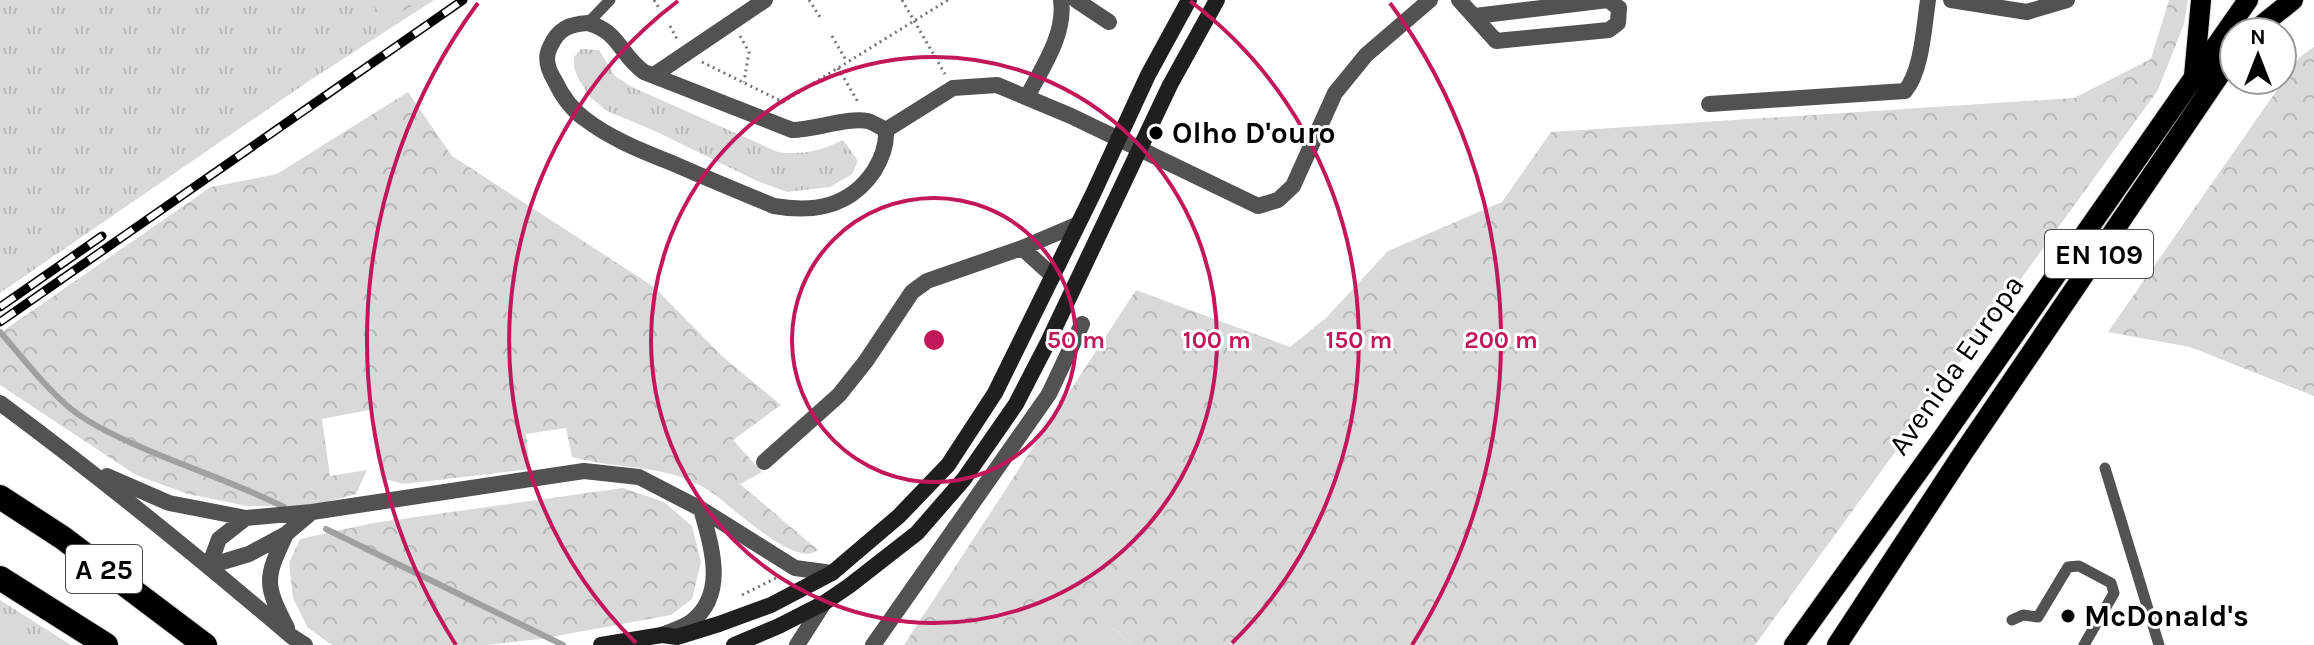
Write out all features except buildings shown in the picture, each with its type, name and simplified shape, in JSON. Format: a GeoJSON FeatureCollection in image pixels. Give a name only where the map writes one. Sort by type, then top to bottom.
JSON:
{"type":"FeatureCollection","features":[{"type":"Feature","properties":{"kind":"highway","name":"A 25"},"geometry":{"type":"LineString","coordinates":[[0,497],[63,538],[205,645]]}},
{"type":"Feature","properties":{"kind":"highway","name":"A 25"},"geometry":{"type":"LineString","coordinates":[[0,578],[106,645]]}},
{"type":"Feature","properties":{"kind":"main road"},"geometry":{"type":"LineString","coordinates":[[601,645],[662,635],[677,637],[771,605],[832,573],[899,516],[948,465],[995,393],[1148,75],[1189,0]]}},
{"type":"Feature","properties":{"kind":"main road"},"geometry":{"type":"LineString","coordinates":[[734,645],[824,603],[917,533],[964,479],[1016,404],[1170,85],[1217,0]]}},
{"type":"Feature","properties":{"kind":"main road"},"geometry":{"type":"LineString","coordinates":[[2194,78],[2201,0]]}},
{"type":"Feature","properties":{"kind":"main road","name":"Avenida Europa"},"geometry":{"type":"LineString","coordinates":[[1794,645],[2248,0]]}},
{"type":"Feature","properties":{"kind":"main road"},"geometry":{"type":"LineString","coordinates":[[2272,16],[2293,0]]}},
{"type":"Feature","properties":{"kind":"main road","name":"Avenida Europa"},"geometry":{"type":"LineString","coordinates":[[1837,645],[1963,453],[2218,78]]}},
{"type":"Feature","properties":{"kind":"street"},"geometry":{"type":"LineString","coordinates":[[654,75],[765,0]]}},
{"type":"Feature","properties":{"kind":"street"},"geometry":{"type":"LineString","coordinates":[[1027,97],[1061,24],[1061,0]]}},
{"type":"Feature","properties":{"kind":"street"},"geometry":{"type":"LineString","coordinates":[[1076,0],[1109,22]]}},
{"type":"Feature","properties":{"kind":"street"},"geometry":{"type":"LineString","coordinates":[[886,130],[953,88],[997,85],[1156,156],[1258,206],[1278,200],[1293,186],[1335,93],[1366,55],[1430,0]]}},
{"type":"Feature","properties":{"kind":"street"},"geometry":{"type":"LineString","coordinates":[[1459,0],[1496,41],[1609,30],[1618,23],[1619,8],[1608,0],[1475,16]]}},
{"type":"Feature","properties":{"kind":"street"},"geometry":{"type":"LineString","coordinates":[[1709,104],[1905,91],[1916,71],[1928,0]]}},
{"type":"Feature","properties":{"kind":"street"},"geometry":{"type":"LineString","coordinates":[[1951,0],[2027,12],[2067,0]]}},
{"type":"Feature","properties":{"kind":"street"},"geometry":{"type":"LineString","coordinates":[[588,23],[603,28],[615,38],[635,65],[654,75],[792,130],[868,121],[886,130],[887,143],[877,165],[857,192],[818,208],[797,210],[774,206],[623,143],[584,118],[564,98],[552,77],[547,54],[561,29],[588,23]]}},
{"type":"Feature","properties":{"kind":"street"},"geometry":{"type":"LineString","coordinates":[[764,462],[839,395],[912,292],[927,281],[1022,248],[1076,225]]}},
{"type":"Feature","properties":{"kind":"street"},"geometry":{"type":"LineString","coordinates":[[1022,248],[1053,276]]}},
{"type":"Feature","properties":{"kind":"street"},"geometry":{"type":"LineString","coordinates":[[873,645],[1049,394],[1082,324]]}},
{"type":"Feature","properties":{"kind":"street"},"geometry":{"type":"LineString","coordinates":[[0,403],[86,467],[298,641]]}},
{"type":"Feature","properties":{"kind":"street"},"geometry":{"type":"LineString","coordinates":[[86,467],[169,503],[246,518],[312,512],[584,471],[639,477],[701,509],[795,568],[832,573]]}},
{"type":"Feature","properties":{"kind":"street"},"geometry":{"type":"LineString","coordinates":[[662,635],[690,623],[698,615],[705,607],[714,579],[713,554],[701,509]]}},
{"type":"Feature","properties":{"kind":"street"},"geometry":{"type":"LineString","coordinates":[[209,566],[249,554],[286,534],[312,512]]}},
{"type":"Feature","properties":{"kind":"street"},"geometry":{"type":"LineString","coordinates":[[209,566],[219,539],[246,518]]}},
{"type":"Feature","properties":{"kind":"street"},"geometry":{"type":"LineString","coordinates":[[286,534],[270,567],[270,596],[298,641]]}},
{"type":"Feature","properties":{"kind":"street"},"geometry":{"type":"LineString","coordinates":[[797,645],[824,603]]}},
{"type":"Feature","properties":{"kind":"lane"},"geometry":{"type":"LineString","coordinates":[[588,23],[610,0]]}},
{"type":"Feature","properties":{"kind":"lane"},"geometry":{"type":"LineString","coordinates":[[2105,468],[2159,645]]}},
{"type":"Feature","properties":{"kind":"lane"},"geometry":{"type":"LineString","coordinates":[[2012,620],[2023,615],[2038,617],[2068,567],[2079,566],[2111,583],[2114,593],[2084,645]]}},
{"type":"Feature","properties":{"kind":"path"},"geometry":{"type":"LineString","coordinates":[[654,0],[659,8]]}},
{"type":"Feature","properties":{"kind":"path"},"geometry":{"type":"LineString","coordinates":[[809,0],[820,17]]}},
{"type":"Feature","properties":{"kind":"path"},"geometry":{"type":"LineString","coordinates":[[902,0],[953,88]]}},
{"type":"Feature","properties":{"kind":"path"},"geometry":{"type":"LineString","coordinates":[[686,54],[783,102],[948,0]]}},
{"type":"Feature","properties":{"kind":"path"},"geometry":{"type":"LineString","coordinates":[[732,23],[749,52],[744,82]]}},
{"type":"Feature","properties":{"kind":"path"},"geometry":{"type":"LineString","coordinates":[[832,36],[847,62]]}},
{"type":"Feature","properties":{"kind":"path"},"geometry":{"type":"LineString","coordinates":[[838,68],[862,109]]}},
{"type":"Feature","properties":{"kind":"path"},"geometry":{"type":"LineString","coordinates":[[733,600],[778,577]]}},
{"type":"Feature","properties":{"kind":"green space"},"geometry":{"type":"Polygon","coordinates":[[[0,0],[434,0],[309,81],[0,293],[0,0]]]}},
{"type":"Feature","properties":{"kind":"green space"},"geometry":{"type":"Polygon","coordinates":[[[374,0],[420,0],[376,30],[374,0]]]}},
{"type":"Feature","properties":{"kind":"green space"},"geometry":{"type":"Polygon","coordinates":[[[2169,0],[2188,0],[2184,24],[2158,90],[1755,645],[1131,645],[1114,628],[1096,645],[904,645],[1136,290],[1290,347],[1326,318],[1388,251],[1502,202],[1551,132],[2074,98],[2151,59],[2169,0]]]}},
{"type":"Feature","properties":{"kind":"green space"},"geometry":{"type":"Polygon","coordinates":[[[2314,47],[2314,396],[2190,347],[2108,332],[2273,96],[2298,96],[2300,57],[2314,47]]]}},
{"type":"Feature","properties":{"kind":"green space"},"geometry":{"type":"Polygon","coordinates":[[[581,49],[599,50],[615,76],[632,87],[778,152],[812,151],[843,140],[858,161],[852,174],[830,187],[787,192],[757,181],[607,111],[590,97],[579,80],[574,57],[581,49]]]}},
{"type":"Feature","properties":{"kind":"green space"},"geometry":{"type":"Polygon","coordinates":[[[408,92],[452,156],[654,287],[723,357],[781,405],[733,440],[762,472],[740,484],[818,550],[807,554],[784,546],[714,494],[680,477],[572,457],[566,428],[526,434],[530,469],[404,484],[385,479],[380,467],[374,409],[322,419],[330,476],[367,470],[356,494],[311,506],[247,506],[188,494],[136,475],[0,385],[0,333],[211,187],[277,174],[408,92]]]}},
{"type":"Feature","properties":{"kind":"green space"},"geometry":{"type":"Polygon","coordinates":[[[623,488],[664,502],[692,526],[701,562],[692,599],[671,615],[540,639],[487,645],[332,645],[308,628],[293,598],[289,563],[300,539],[373,523],[623,488]]]}},
{"type":"Feature","properties":{"kind":"green space"},"geometry":{"type":"Polygon","coordinates":[[[0,600],[71,645],[0,645],[0,600]]]}},
{"type":"Feature","properties":{"kind":"green space"},"geometry":{"type":"Polygon","coordinates":[[[1114,628],[1131,645],[1096,645],[1114,628]]]}},
{"type":"Feature","properties":{"kind":"waterway"},"geometry":{"type":"LineString","coordinates":[[0,332],[52,391],[86,420],[127,441],[284,507]]}},
{"type":"Feature","properties":{"kind":"waterway"},"geometry":{"type":"LineString","coordinates":[[326,529],[563,645]]}},
{"type":"Feature","properties":{"kind":"railway"},"geometry":{"type":"LineString","coordinates":[[0,322],[463,0]]}},
{"type":"Feature","properties":{"kind":"railway"},"geometry":{"type":"LineString","coordinates":[[0,307],[102,236]]}},
{"type":"Feature","properties":{"kind":"place","name":"Olho D'ouro"},"geometry":{"type":"Point","coordinates":[1156,133]}},
{"type":"Feature","properties":{"kind":"place","name":"McDonald's"},"geometry":{"type":"Point","coordinates":[2068,616]}}]}
